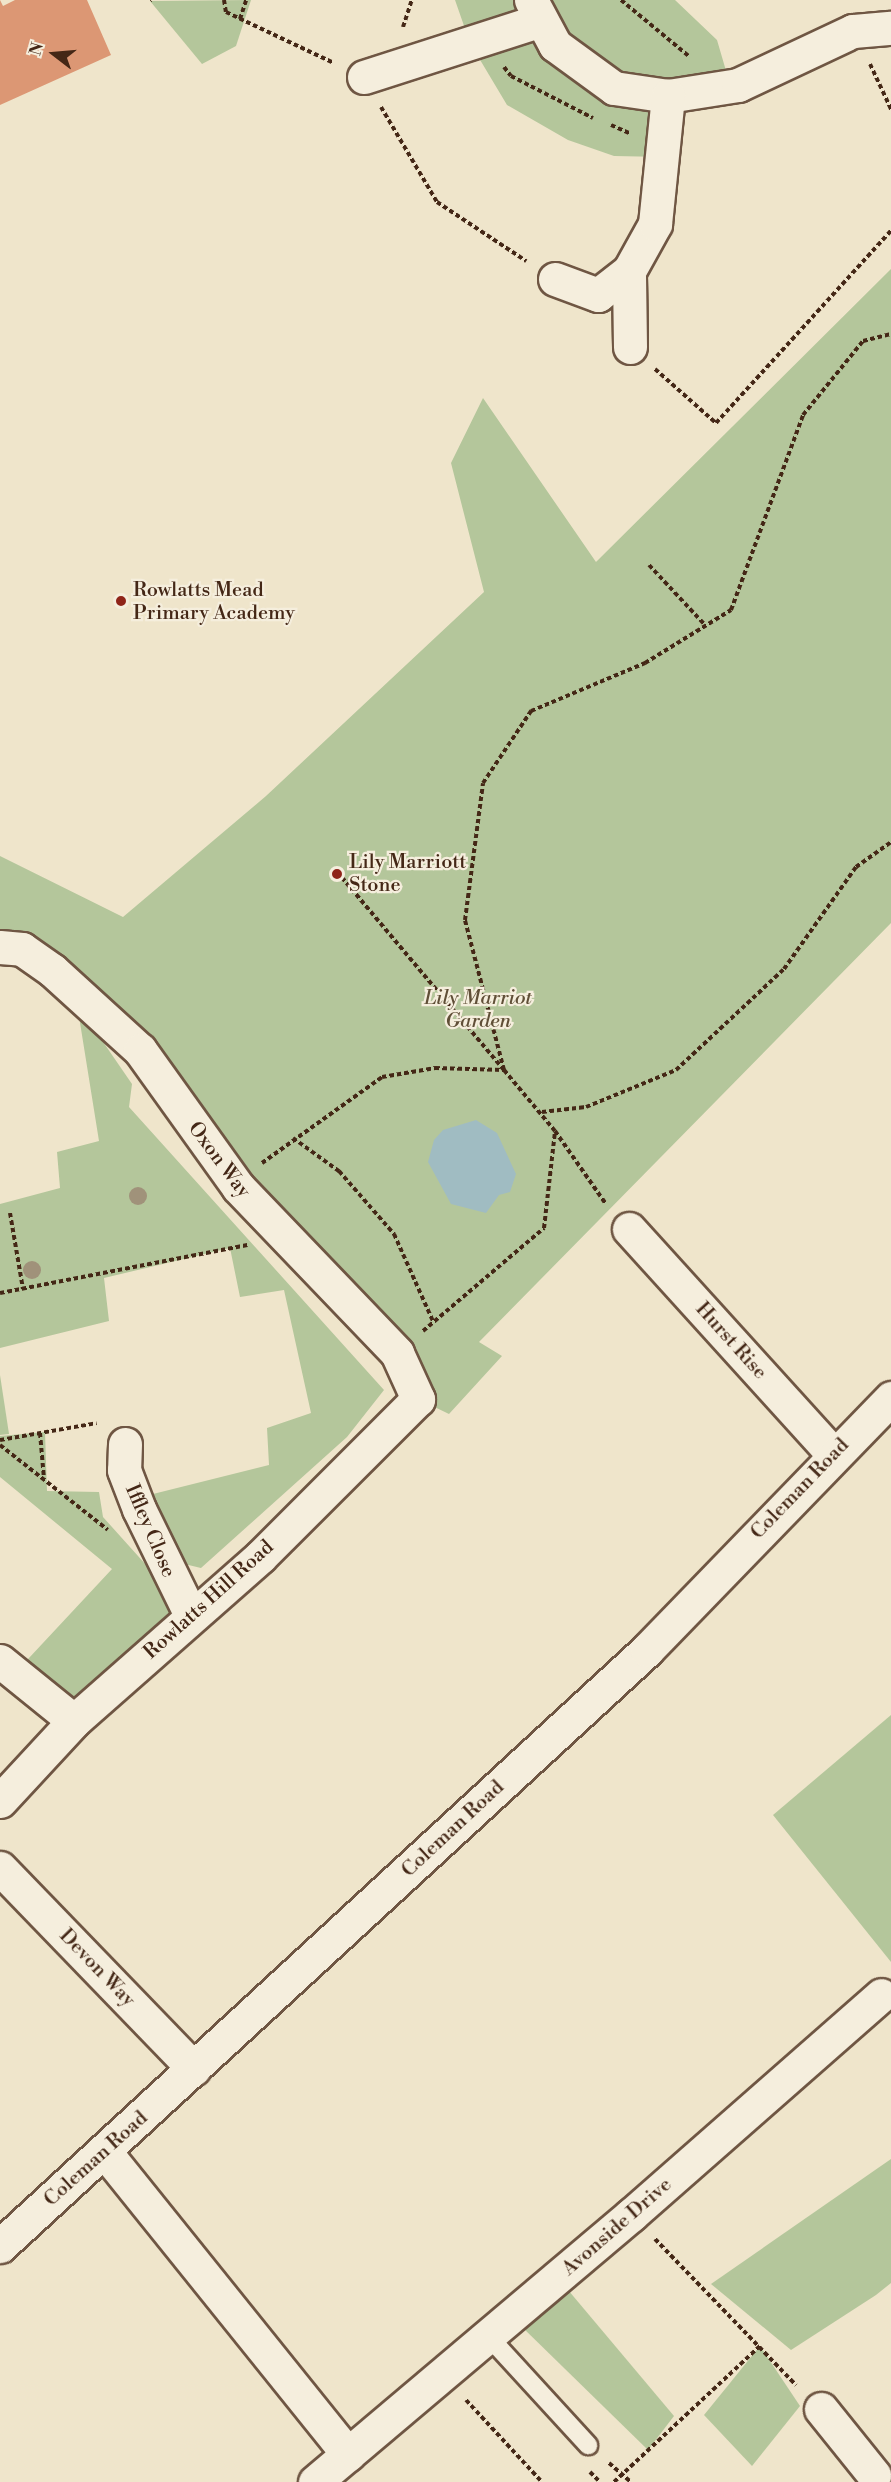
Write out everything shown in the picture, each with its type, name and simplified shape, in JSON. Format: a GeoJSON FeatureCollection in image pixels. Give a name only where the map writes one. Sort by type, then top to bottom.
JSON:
{"type":"FeatureCollection","features":[{"type":"Feature","properties":{"kind":"street"},"geometry":{"type":"LineString","coordinates":[[364,77],[483,39],[534,10],[555,45],[614,88],[668,96],[738,85],[853,32],[891,28]]}},
{"type":"Feature","properties":{"kind":"street"},"geometry":{"type":"LineString","coordinates":[[555,279],[598,295],[628,272],[655,224],[664,172],[663,132],[668,96]]}},
{"type":"Feature","properties":{"kind":"street"},"geometry":{"type":"LineString","coordinates":[[628,272],[630,347]]}},
{"type":"Feature","properties":{"kind":"street","name":"Oxon Way"},"geometry":{"type":"LineString","coordinates":[[0,947],[22,949],[52,970],[140,1050],[208,1149],[283,1239],[397,1353],[418,1399]]}},
{"type":"Feature","properties":{"kind":"street","name":"Hurst Rise"},"geometry":{"type":"LineString","coordinates":[[629,1229],[833,1454]]}},
{"type":"Feature","properties":{"kind":"street","name":"Coleman Road"},"geometry":{"type":"LineString","coordinates":[[0,2246],[105,2152],[647,1650],[833,1454],[891,1398]]}},
{"type":"Feature","properties":{"kind":"street","name":"Rowlatts Hill Road"},"geometry":{"type":"LineString","coordinates":[[0,1801],[74,1721],[191,1615],[260,1557],[418,1399]]}},
{"type":"Feature","properties":{"kind":"street","name":"Iffley Close"},"geometry":{"type":"LineString","coordinates":[[125,1444],[124,1470],[139,1509],[191,1615]]}},
{"type":"Feature","properties":{"kind":"street"},"geometry":{"type":"LineString","coordinates":[[0,1661],[74,1721]]}},
{"type":"Feature","properties":{"kind":"street","name":"Devon Way"},"geometry":{"type":"LineString","coordinates":[[0,1868],[194,2069]]}},
{"type":"Feature","properties":{"kind":"street","name":"Avonside Drive"},"geometry":{"type":"LineString","coordinates":[[315,2482],[631,2215],[881,1995]]}},
{"type":"Feature","properties":{"kind":"street"},"geometry":{"type":"LineString","coordinates":[[105,2152],[348,2454]]}},
{"type":"Feature","properties":{"kind":"street"},"geometry":{"type":"LineString","coordinates":[[821,2409],[880,2472]]}},
{"type":"Feature","properties":{"kind":"lane"},"geometry":{"type":"LineString","coordinates":[[489,2337],[588,2445]]}},
{"type":"Feature","properties":{"kind":"path"},"geometry":{"type":"LineString","coordinates":[[224,0],[226,12],[364,77],[437,202],[555,279]]}},
{"type":"Feature","properties":{"kind":"path"},"geometry":{"type":"LineString","coordinates":[[240,19],[246,0]]}},
{"type":"Feature","properties":{"kind":"path"},"geometry":{"type":"LineString","coordinates":[[621,0],[658,34],[738,85]]}},
{"type":"Feature","properties":{"kind":"path"},"geometry":{"type":"LineString","coordinates":[[483,39],[511,76],[572,110],[641,137],[663,132]]}},
{"type":"Feature","properties":{"kind":"path"},"geometry":{"type":"LineString","coordinates":[[879,81],[891,109]]}},
{"type":"Feature","properties":{"kind":"path"},"geometry":{"type":"LineString","coordinates":[[630,347],[716,423],[891,231]]}},
{"type":"Feature","properties":{"kind":"path"},"geometry":{"type":"LineString","coordinates":[[504,1070],[465,920],[483,783],[531,711],[645,663],[731,610],[803,415],[863,341],[891,334]]}},
{"type":"Feature","properties":{"kind":"path"},"geometry":{"type":"LineString","coordinates":[[649,565],[705,625]]}},
{"type":"Feature","properties":{"kind":"path"},"geometry":{"type":"LineString","coordinates":[[542,1112],[586,1107],[676,1070],[784,969],[856,867],[891,842]]}},
{"type":"Feature","properties":{"kind":"path"},"geometry":{"type":"LineString","coordinates":[[338,873],[542,1112],[629,1229]]}},
{"type":"Feature","properties":{"kind":"path"},"geometry":{"type":"LineString","coordinates":[[433,1322],[394,1234],[339,1171],[293,1138],[382,1077],[435,1068],[504,1070]]}},
{"type":"Feature","properties":{"kind":"path"},"geometry":{"type":"LineString","coordinates":[[397,1353],[543,1228],[555,1131]]}},
{"type":"Feature","properties":{"kind":"path"},"geometry":{"type":"LineString","coordinates":[[10,1213],[23,1289]]}},
{"type":"Feature","properties":{"kind":"path"},"geometry":{"type":"LineString","coordinates":[[0,1293],[283,1239]]}},
{"type":"Feature","properties":{"kind":"path"},"geometry":{"type":"LineString","coordinates":[[0,1440],[121,1419],[125,1444]]}},
{"type":"Feature","properties":{"kind":"path"},"geometry":{"type":"LineString","coordinates":[[40,1433],[44,1479]]}},
{"type":"Feature","properties":{"kind":"path"},"geometry":{"type":"LineString","coordinates":[[0,1445],[115,1535]]}},
{"type":"Feature","properties":{"kind":"path"},"geometry":{"type":"LineString","coordinates":[[631,2215],[821,2409]]}},
{"type":"Feature","properties":{"kind":"path"},"geometry":{"type":"LineString","coordinates":[[614,2482],[760,2346]]}},
{"type":"Feature","properties":{"kind":"path"},"geometry":{"type":"LineString","coordinates":[[442,2376],[542,2482]]}},
{"type":"Feature","properties":{"kind":"path"},"geometry":{"type":"LineString","coordinates":[[588,2470],[600,2482]]}},
{"type":"Feature","properties":{"kind":"green space"},"geometry":{"type":"Polygon","coordinates":[[[251,0],[236,46],[202,64],[150,1],[251,0]]]}},
{"type":"Feature","properties":{"kind":"green space"},"geometry":{"type":"Polygon","coordinates":[[[455,0],[675,0],[717,40],[729,81],[668,96],[664,157],[614,156],[568,140],[507,105],[470,43],[455,0]]]}},
{"type":"Feature","properties":{"kind":"green space","name":"Lily Marriot Garden"},"geometry":{"type":"Polygon","coordinates":[[[891,269],[891,923],[479,1342],[502,1356],[449,1414],[418,1399],[283,1239],[245,1164],[140,1050],[0,947],[0,856],[123,917],[266,796],[484,592],[451,463],[483,398],[596,562],[891,269]]]}},
{"type":"Feature","properties":{"kind":"green space"},"geometry":{"type":"Polygon","coordinates":[[[77,1004],[132,1084],[129,1107],[384,1390],[347,1437],[201,1568],[176,1562],[141,1497],[269,1465],[267,1428],[311,1413],[284,1290],[240,1297],[230,1248],[104,1278],[109,1321],[0,1348],[0,1204],[60,1188],[57,1152],[99,1141],[77,1004]]]}},
{"type":"Feature","properties":{"kind":"green space"},"geometry":{"type":"Polygon","coordinates":[[[0,1375],[9,1434],[0,1435],[0,1375]]]}},
{"type":"Feature","properties":{"kind":"green space"},"geometry":{"type":"Polygon","coordinates":[[[45,1432],[47,1491],[99,1492],[103,1517],[191,1615],[77,1719],[15,1673],[112,1569],[0,1477],[0,1436],[45,1432]]]}},
{"type":"Feature","properties":{"kind":"green space"},"geometry":{"type":"Polygon","coordinates":[[[891,1715],[891,1962],[773,1815],[891,1715]]]}},
{"type":"Feature","properties":{"kind":"green space"},"geometry":{"type":"Polygon","coordinates":[[[891,2159],[891,2283],[876,2295],[791,2350],[711,2284],[891,2159]]]}},
{"type":"Feature","properties":{"kind":"green space"},"geometry":{"type":"Polygon","coordinates":[[[558,2278],[674,2416],[648,2450],[521,2326],[558,2278]]]}},
{"type":"Feature","properties":{"kind":"green space"},"geometry":{"type":"Polygon","coordinates":[[[760,2346],[800,2406],[752,2466],[704,2415],[760,2346]]]}},
{"type":"Feature","properties":{"kind":"water"},"geometry":{"type":"Polygon","coordinates":[[[476,1120],[497,1133],[516,1174],[510,1192],[499,1195],[486,1213],[451,1204],[428,1162],[434,1140],[443,1130],[476,1120]]]}},
{"type":"Feature","properties":{"kind":"building"},"geometry":{"type":"Polygon","coordinates":[[[0,0],[3,6],[15,0],[87,0],[111,55],[0,105],[0,0]]]}},
{"type":"Feature","properties":{"kind":"place","name":"Rowlatts Mead Primary Academy"},"geometry":{"type":"Point","coordinates":[121,601]}},
{"type":"Feature","properties":{"kind":"place","name":"Lily Marriott Stone"},"geometry":{"type":"Point","coordinates":[337,874]}}]}
